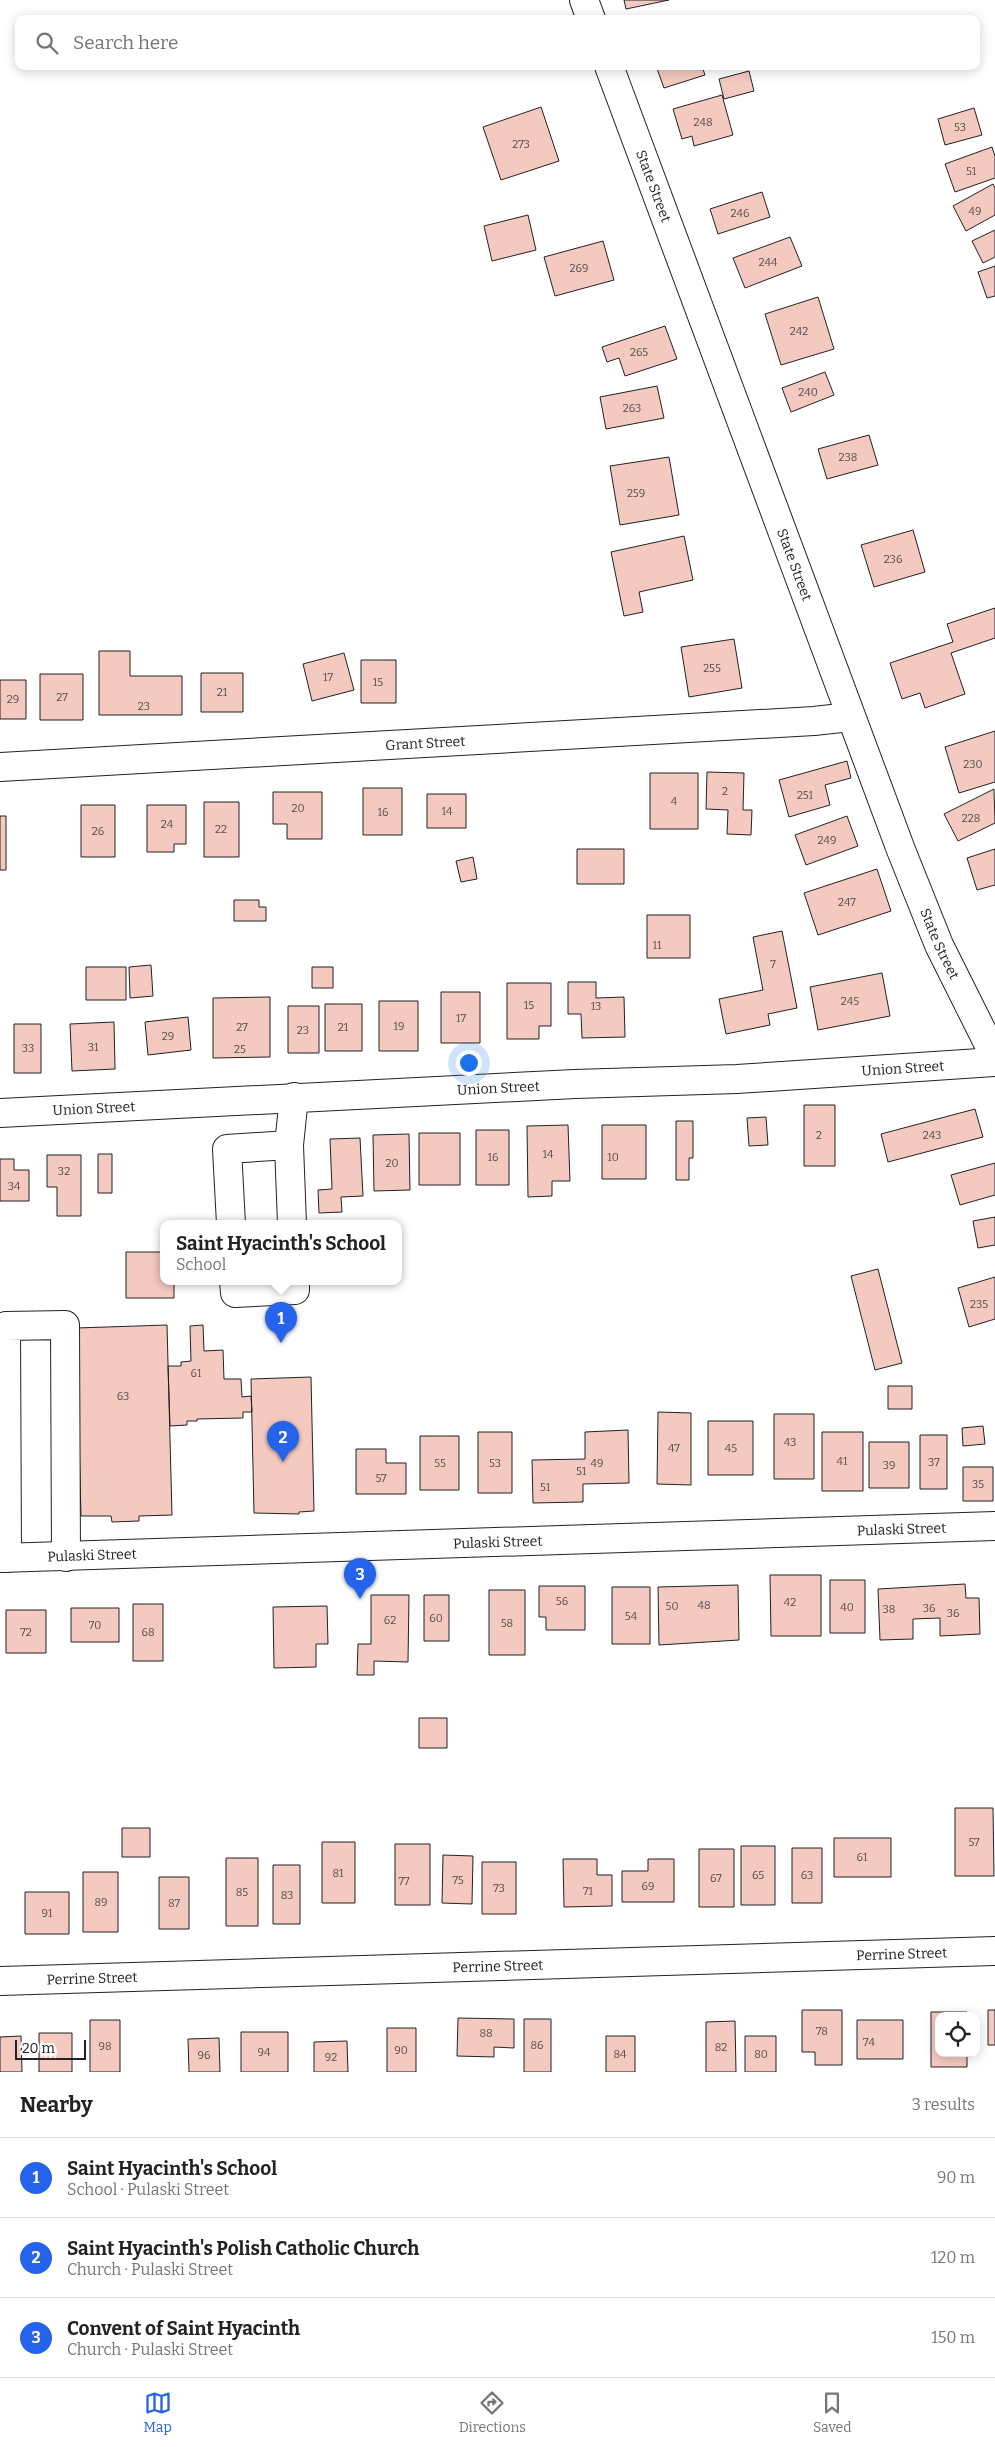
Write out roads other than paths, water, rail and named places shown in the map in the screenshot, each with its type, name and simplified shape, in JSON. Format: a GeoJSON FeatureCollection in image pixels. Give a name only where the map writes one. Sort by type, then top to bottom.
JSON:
{"type":"FeatureCollection","features":[{"type":"Feature","properties":{"kind":"street"},"geometry":{"type":"LineString","coordinates":[[584,0],[590,15]]}},
{"type":"Feature","properties":{"kind":"street","name":"State Street"},"geometry":{"type":"LineString","coordinates":[[610,70],[850,717],[939,945],[995,1056]]}},
{"type":"Feature","properties":{"kind":"street","name":"Grant Street"},"geometry":{"type":"LineString","coordinates":[[0,767],[850,717]]}},
{"type":"Feature","properties":{"kind":"street","name":"Union Street"},"geometry":{"type":"LineString","coordinates":[[0,1113],[566,1084],[756,1078],[995,1062]]}},
{"type":"Feature","properties":{"kind":"street"},"geometry":{"type":"LineString","coordinates":[[292,1220],[289,1146],[294,1097]]}},
{"type":"Feature","properties":{"kind":"street"},"geometry":{"type":"LineString","coordinates":[[231,1220],[227,1150],[289,1146]]}},
{"type":"Feature","properties":{"kind":"street"},"geometry":{"type":"LineString","coordinates":[[234,1285],[235,1293],[295,1290],[295,1285]]}},
{"type":"Feature","properties":{"kind":"street"},"geometry":{"type":"LineString","coordinates":[[4,1558],[6,1326],[65,1325],[66,1557]]}},
{"type":"Feature","properties":{"kind":"street","name":"Pulaski Street"},"geometry":{"type":"LineString","coordinates":[[4,1558],[995,1526]]}},
{"type":"Feature","properties":{"kind":"street","name":"Perrine Street"},"geometry":{"type":"LineString","coordinates":[[0,1981],[995,1951]]}},
{"type":"Feature","properties":{"kind":"place","name":"Saint Hyacinth's School"},"geometry":{"type":"Point","coordinates":[281,1343]}},
{"type":"Feature","properties":{"kind":"place","name":"Saint Hyacinth's Polish Catholic Church"},"geometry":{"type":"Point","coordinates":[283,1462]}},
{"type":"Feature","properties":{"kind":"place","name":"Convent of Saint Hyacinth"},"geometry":{"type":"Point","coordinates":[360,1599]}}]}
